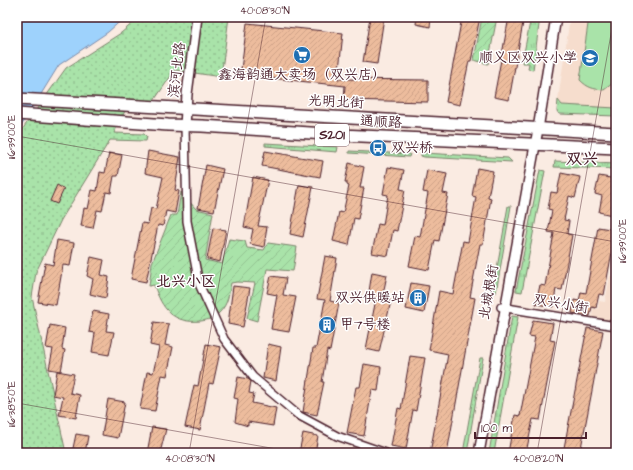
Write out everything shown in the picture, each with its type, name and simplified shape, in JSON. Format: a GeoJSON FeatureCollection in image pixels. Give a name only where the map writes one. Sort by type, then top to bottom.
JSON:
{"type":"FeatureCollection","features":[{"type":"Feature","properties":{"kind":"main road","name":"光明北街"},"geometry":{"type":"LineString","coordinates":[[17,99],[186,109],[534,136],[616,133]]}},
{"type":"Feature","properties":{"kind":"main road","name":"通顺路"},"geometry":{"type":"LineString","coordinates":[[17,114],[341,136],[534,136],[616,148]]}},
{"type":"Feature","properties":{"kind":"street","name":"滨河北路"},"geometry":{"type":"LineString","coordinates":[[185,126],[198,17]]}},
{"type":"Feature","properties":{"kind":"street"},"geometry":{"type":"LineString","coordinates":[[534,136],[550,17]]}},
{"type":"Feature","properties":{"kind":"street"},"geometry":{"type":"LineString","coordinates":[[534,136],[556,17]]}},
{"type":"Feature","properties":{"kind":"street"},"geometry":{"type":"LineString","coordinates":[[185,126],[187,221],[199,284],[224,339],[253,377],[298,416],[337,436],[386,453]]}},
{"type":"Feature","properties":{"kind":"street","name":"北城根街"},"geometry":{"type":"LineString","coordinates":[[479,453],[503,307],[534,136]]}},
{"type":"Feature","properties":{"kind":"street","name":"北城根街"},"geometry":{"type":"LineString","coordinates":[[474,453],[503,307]]}},
{"type":"Feature","properties":{"kind":"street","name":"双兴小街"},"geometry":{"type":"LineString","coordinates":[[503,307],[616,326]]}},
{"type":"Feature","properties":{"kind":"shaded area","name":"顺义区双兴小学"},"geometry":{"type":"Polygon","coordinates":[[[570,17],[616,17],[616,108],[562,105],[558,100],[570,17]]]}},
{"type":"Feature","properties":{"kind":"shaded area"},"geometry":{"type":"Polygon","coordinates":[[[610,276],[616,277],[616,322],[592,318],[593,308],[598,309],[599,301],[605,302],[610,276]]]}},
{"type":"Feature","properties":{"kind":"green space"},"geometry":{"type":"Polygon","coordinates":[[[140,17],[229,17],[221,77],[175,70],[153,102],[130,101],[114,133],[144,134],[147,137],[146,141],[110,140],[61,220],[36,272],[32,297],[66,453],[17,453],[17,141],[24,127],[66,68],[121,33],[140,17]]]}},
{"type":"Feature","properties":{"kind":"green space"},"geometry":{"type":"Polygon","coordinates":[[[482,17],[497,17],[488,64],[474,60],[482,17]]]}},
{"type":"Feature","properties":{"kind":"green space"},"geometry":{"type":"Polygon","coordinates":[[[531,17],[540,17],[533,70],[528,69],[529,63],[522,63],[531,17]]]}},
{"type":"Feature","properties":{"kind":"green space"},"geometry":{"type":"Polygon","coordinates":[[[589,17],[616,17],[616,59],[613,83],[604,90],[591,88],[580,80],[589,17]]]}},
{"type":"Feature","properties":{"kind":"green space"},"geometry":{"type":"Polygon","coordinates":[[[558,100],[562,105],[616,108],[616,116],[559,114],[557,111],[558,100]]]}},
{"type":"Feature","properties":{"kind":"green space"},"geometry":{"type":"Polygon","coordinates":[[[265,143],[338,147],[337,152],[265,146],[265,143]]]}},
{"type":"Feature","properties":{"kind":"green space"},"geometry":{"type":"Polygon","coordinates":[[[349,151],[410,154],[409,157],[349,153],[349,151]]]}},
{"type":"Feature","properties":{"kind":"green space"},"geometry":{"type":"Polygon","coordinates":[[[421,154],[508,158],[512,162],[421,156],[421,154]]]}},
{"type":"Feature","properties":{"kind":"green space"},"geometry":{"type":"Polygon","coordinates":[[[555,161],[616,164],[616,169],[554,167],[555,161]]]}},
{"type":"Feature","properties":{"kind":"green space"},"geometry":{"type":"Polygon","coordinates":[[[540,170],[545,171],[522,292],[516,291],[540,170]]]}},
{"type":"Feature","properties":{"kind":"green space"},"geometry":{"type":"Polygon","coordinates":[[[181,192],[196,209],[213,213],[205,260],[222,264],[229,239],[245,241],[247,248],[264,250],[268,243],[297,247],[293,271],[267,269],[257,321],[247,318],[255,283],[231,283],[229,294],[223,309],[214,317],[201,321],[183,320],[170,313],[165,308],[157,294],[154,285],[149,286],[152,263],[171,215],[177,215],[181,192]]]}},
{"type":"Feature","properties":{"kind":"green space"},"geometry":{"type":"Polygon","coordinates":[[[508,206],[511,206],[496,293],[493,291],[508,206]]]}},
{"type":"Feature","properties":{"kind":"green space"},"geometry":{"type":"Polygon","coordinates":[[[512,316],[518,317],[494,453],[489,453],[512,316]]]}},
{"type":"Feature","properties":{"kind":"green space"},"geometry":{"type":"Polygon","coordinates":[[[480,358],[483,358],[467,453],[463,453],[480,358]]]}},
{"type":"Feature","properties":{"kind":"water"},"geometry":{"type":"Polygon","coordinates":[[[17,17],[125,17],[108,32],[59,65],[17,133],[17,17]]]}},
{"type":"Feature","properties":{"kind":"building"},"geometry":{"type":"Polygon","coordinates":[[[370,17],[384,17],[377,64],[363,62],[370,17]]]}},
{"type":"Feature","properties":{"kind":"building"},"geometry":{"type":"Polygon","coordinates":[[[417,17],[431,17],[430,27],[416,24],[417,17]]]}},
{"type":"Feature","properties":{"kind":"building"},"geometry":{"type":"Polygon","coordinates":[[[462,17],[480,17],[460,105],[446,102],[462,17]]]}},
{"type":"Feature","properties":{"kind":"building"},"geometry":{"type":"Polygon","coordinates":[[[509,17],[524,17],[509,100],[494,97],[509,17]]]}},
{"type":"Feature","properties":{"kind":"building"},"geometry":{"type":"Polygon","coordinates":[[[247,23],[343,33],[338,79],[428,80],[428,102],[344,100],[345,86],[261,77],[240,77],[247,23]]]}},
{"type":"Feature","properties":{"kind":"building"},"geometry":{"type":"Polygon","coordinates":[[[148,151],[180,157],[175,190],[179,191],[175,213],[166,211],[163,226],[158,225],[146,282],[131,279],[142,223],[148,224],[151,208],[156,209],[163,177],[145,173],[148,151]]]}},
{"type":"Feature","properties":{"kind":"building"},"geometry":{"type":"Polygon","coordinates":[[[265,151],[323,161],[320,177],[262,166],[265,151]]]}},
{"type":"Feature","properties":{"kind":"building"},"geometry":{"type":"Polygon","coordinates":[[[109,153],[122,155],[118,176],[114,176],[111,193],[106,192],[102,211],[97,210],[93,228],[81,226],[84,208],[88,209],[92,190],[97,191],[100,172],[105,173],[109,153]]]}},
{"type":"Feature","properties":{"kind":"building"},"geometry":{"type":"Polygon","coordinates":[[[349,163],[364,167],[360,188],[364,188],[358,219],[354,218],[349,245],[333,241],[339,212],[343,213],[349,186],[347,185],[347,182],[345,182],[349,163]]]}},
{"type":"Feature","properties":{"kind":"building"},"geometry":{"type":"Polygon","coordinates":[[[206,165],[223,169],[214,211],[198,208],[206,165]]]}},
{"type":"Feature","properties":{"kind":"building"},"geometry":{"type":"Polygon","coordinates":[[[388,167],[404,170],[400,189],[405,190],[397,231],[393,230],[388,256],[372,253],[378,224],[383,225],[388,195],[383,194],[388,167]]]}},
{"type":"Feature","properties":{"kind":"building"},"geometry":{"type":"Polygon","coordinates":[[[477,168],[493,171],[488,197],[491,198],[483,244],[480,244],[470,297],[475,298],[447,453],[430,453],[448,354],[429,350],[439,291],[453,294],[463,241],[468,242],[476,197],[472,196],[477,168]]]}},
{"type":"Feature","properties":{"kind":"building"},"geometry":{"type":"Polygon","coordinates":[[[427,170],[447,174],[443,193],[448,194],[439,241],[435,240],[429,270],[409,266],[415,236],[420,237],[428,193],[423,192],[427,170]]]}},
{"type":"Feature","properties":{"kind":"building"},"geometry":{"type":"Polygon","coordinates":[[[561,173],[580,177],[575,198],[569,196],[564,220],[569,221],[567,234],[572,235],[562,290],[556,289],[553,307],[536,304],[540,285],[545,286],[554,233],[548,232],[552,210],[548,209],[551,192],[557,193],[561,173]]]}},
{"type":"Feature","properties":{"kind":"building"},"geometry":{"type":"Polygon","coordinates":[[[599,176],[616,179],[614,196],[616,197],[616,216],[599,212],[602,196],[595,194],[599,176]]]}},
{"type":"Feature","properties":{"kind":"building"},"geometry":{"type":"Polygon","coordinates":[[[253,177],[268,180],[258,226],[267,227],[264,247],[250,244],[253,229],[244,227],[253,177]]]}},
{"type":"Feature","properties":{"kind":"building"},"geometry":{"type":"Polygon","coordinates":[[[57,185],[64,189],[57,204],[50,201],[57,185]]]}},
{"type":"Feature","properties":{"kind":"building"},"geometry":{"type":"Polygon","coordinates":[[[299,185],[313,187],[303,237],[290,234],[299,185]]]}},
{"type":"Feature","properties":{"kind":"building"},"geometry":{"type":"Polygon","coordinates":[[[598,227],[616,230],[604,295],[599,294],[596,308],[592,307],[590,316],[572,313],[574,300],[579,301],[581,292],[586,293],[598,227]]]}},
{"type":"Feature","properties":{"kind":"building"},"geometry":{"type":"Polygon","coordinates":[[[213,228],[226,230],[220,262],[207,259],[213,228]]]}},
{"type":"Feature","properties":{"kind":"building"},"geometry":{"type":"Polygon","coordinates":[[[57,240],[74,243],[70,266],[63,265],[56,305],[38,302],[45,263],[53,265],[57,240]]]}},
{"type":"Feature","properties":{"kind":"building","name":"甲7号楼"},"geometry":{"type":"Polygon","coordinates":[[[325,256],[337,258],[330,301],[339,303],[330,351],[327,350],[322,382],[324,382],[317,415],[303,412],[313,348],[316,348],[325,300],[317,299],[325,256]]]}},
{"type":"Feature","properties":{"kind":"building"},"geometry":{"type":"Polygon","coordinates":[[[91,257],[104,260],[101,275],[109,277],[106,298],[90,294],[93,279],[87,276],[91,257]]]}},
{"type":"Feature","properties":{"kind":"building"},"geometry":{"type":"Polygon","coordinates":[[[372,272],[387,275],[382,299],[391,301],[379,352],[366,349],[376,299],[368,298],[372,272]]]}},
{"type":"Feature","properties":{"kind":"building"},"geometry":{"type":"Polygon","coordinates":[[[271,276],[286,278],[283,295],[296,297],[289,332],[271,329],[277,295],[267,293],[271,276]]]}},
{"type":"Feature","properties":{"kind":"building","name":"双兴供暖站"},"geometry":{"type":"Polygon","coordinates":[[[411,283],[429,286],[424,313],[406,309],[411,283]]]}},
{"type":"Feature","properties":{"kind":"building"},"geometry":{"type":"Polygon","coordinates":[[[233,286],[250,288],[243,327],[228,324],[233,286]]]}},
{"type":"Feature","properties":{"kind":"building"},"geometry":{"type":"Polygon","coordinates":[[[93,311],[109,314],[106,331],[114,332],[109,355],[92,352],[95,333],[89,332],[93,311]]]}},
{"type":"Feature","properties":{"kind":"building"},"geometry":{"type":"Polygon","coordinates":[[[533,320],[553,323],[550,340],[555,341],[540,420],[533,419],[526,453],[508,453],[515,415],[520,416],[535,337],[529,336],[533,320]]]}},
{"type":"Feature","properties":{"kind":"building"},"geometry":{"type":"Polygon","coordinates":[[[154,322],[169,324],[165,345],[173,347],[167,376],[162,375],[155,411],[140,409],[147,372],[153,373],[159,347],[150,345],[154,322]]]}},
{"type":"Feature","properties":{"kind":"building"},"geometry":{"type":"Polygon","coordinates":[[[50,325],[65,328],[62,349],[65,350],[61,371],[49,369],[53,349],[46,348],[50,325]]]}},
{"type":"Feature","properties":{"kind":"building"},"geometry":{"type":"Polygon","coordinates":[[[587,328],[603,331],[591,396],[580,453],[563,453],[587,328]]]}},
{"type":"Feature","properties":{"kind":"building"},"geometry":{"type":"Polygon","coordinates":[[[206,344],[221,347],[213,384],[209,383],[200,430],[185,427],[194,385],[198,386],[206,344]]]}},
{"type":"Feature","properties":{"kind":"building"},"geometry":{"type":"Polygon","coordinates":[[[268,344],[281,347],[276,381],[263,378],[268,344]]]}},
{"type":"Feature","properties":{"kind":"building"},"geometry":{"type":"Polygon","coordinates":[[[410,356],[425,358],[416,411],[413,410],[406,449],[391,446],[398,408],[401,409],[410,356]]]}},
{"type":"Feature","properties":{"kind":"building"},"geometry":{"type":"Polygon","coordinates":[[[364,364],[381,367],[378,391],[372,390],[364,436],[347,433],[356,387],[360,387],[364,364]]]}},
{"type":"Feature","properties":{"kind":"building"},"geometry":{"type":"Polygon","coordinates":[[[57,371],[74,374],[70,393],[80,395],[76,418],[59,415],[63,397],[53,395],[57,371]]]}},
{"type":"Feature","properties":{"kind":"building"},"geometry":{"type":"Polygon","coordinates":[[[238,377],[251,381],[249,393],[254,394],[252,403],[276,408],[273,426],[248,422],[248,426],[235,422],[238,399],[234,398],[238,377]]]}},
{"type":"Feature","properties":{"kind":"building"},"geometry":{"type":"Polygon","coordinates":[[[108,399],[125,402],[118,438],[102,435],[108,399]]]}},
{"type":"Feature","properties":{"kind":"building"},"geometry":{"type":"Polygon","coordinates":[[[152,427],[166,429],[160,453],[147,453],[152,427]]]}},
{"type":"Feature","properties":{"kind":"building"},"geometry":{"type":"Polygon","coordinates":[[[303,433],[318,436],[315,453],[299,453],[303,433]]]}},
{"type":"Feature","properties":{"kind":"building"},"geometry":{"type":"Polygon","coordinates":[[[76,434],[88,436],[85,453],[72,453],[76,434]]]}},
{"type":"Feature","properties":{"kind":"place","name":"鑫海韵通大卖场（双兴店）"},"geometry":{"type":"Point","coordinates":[302,55]}},
{"type":"Feature","properties":{"kind":"place","name":"顺义区双兴小学"},"geometry":{"type":"Point","coordinates":[590,58]}},
{"type":"Feature","properties":{"kind":"place","name":"双兴桥"},"geometry":{"type":"Point","coordinates":[378,148]}},
{"type":"Feature","properties":{"kind":"place","name":"双兴供暖站"},"geometry":{"type":"Point","coordinates":[418,298]}},
{"type":"Feature","properties":{"kind":"place","name":"甲7号楼"},"geometry":{"type":"Point","coordinates":[327,325]}},
{"type":"Feature","properties":{"kind":"district","name":"双兴"},"geometry":{"type":"Point","coordinates":[582,159]}},
{"type":"Feature","properties":{"kind":"district","name":"北兴小区"},"geometry":{"type":"Point","coordinates":[186,281]}}]}
